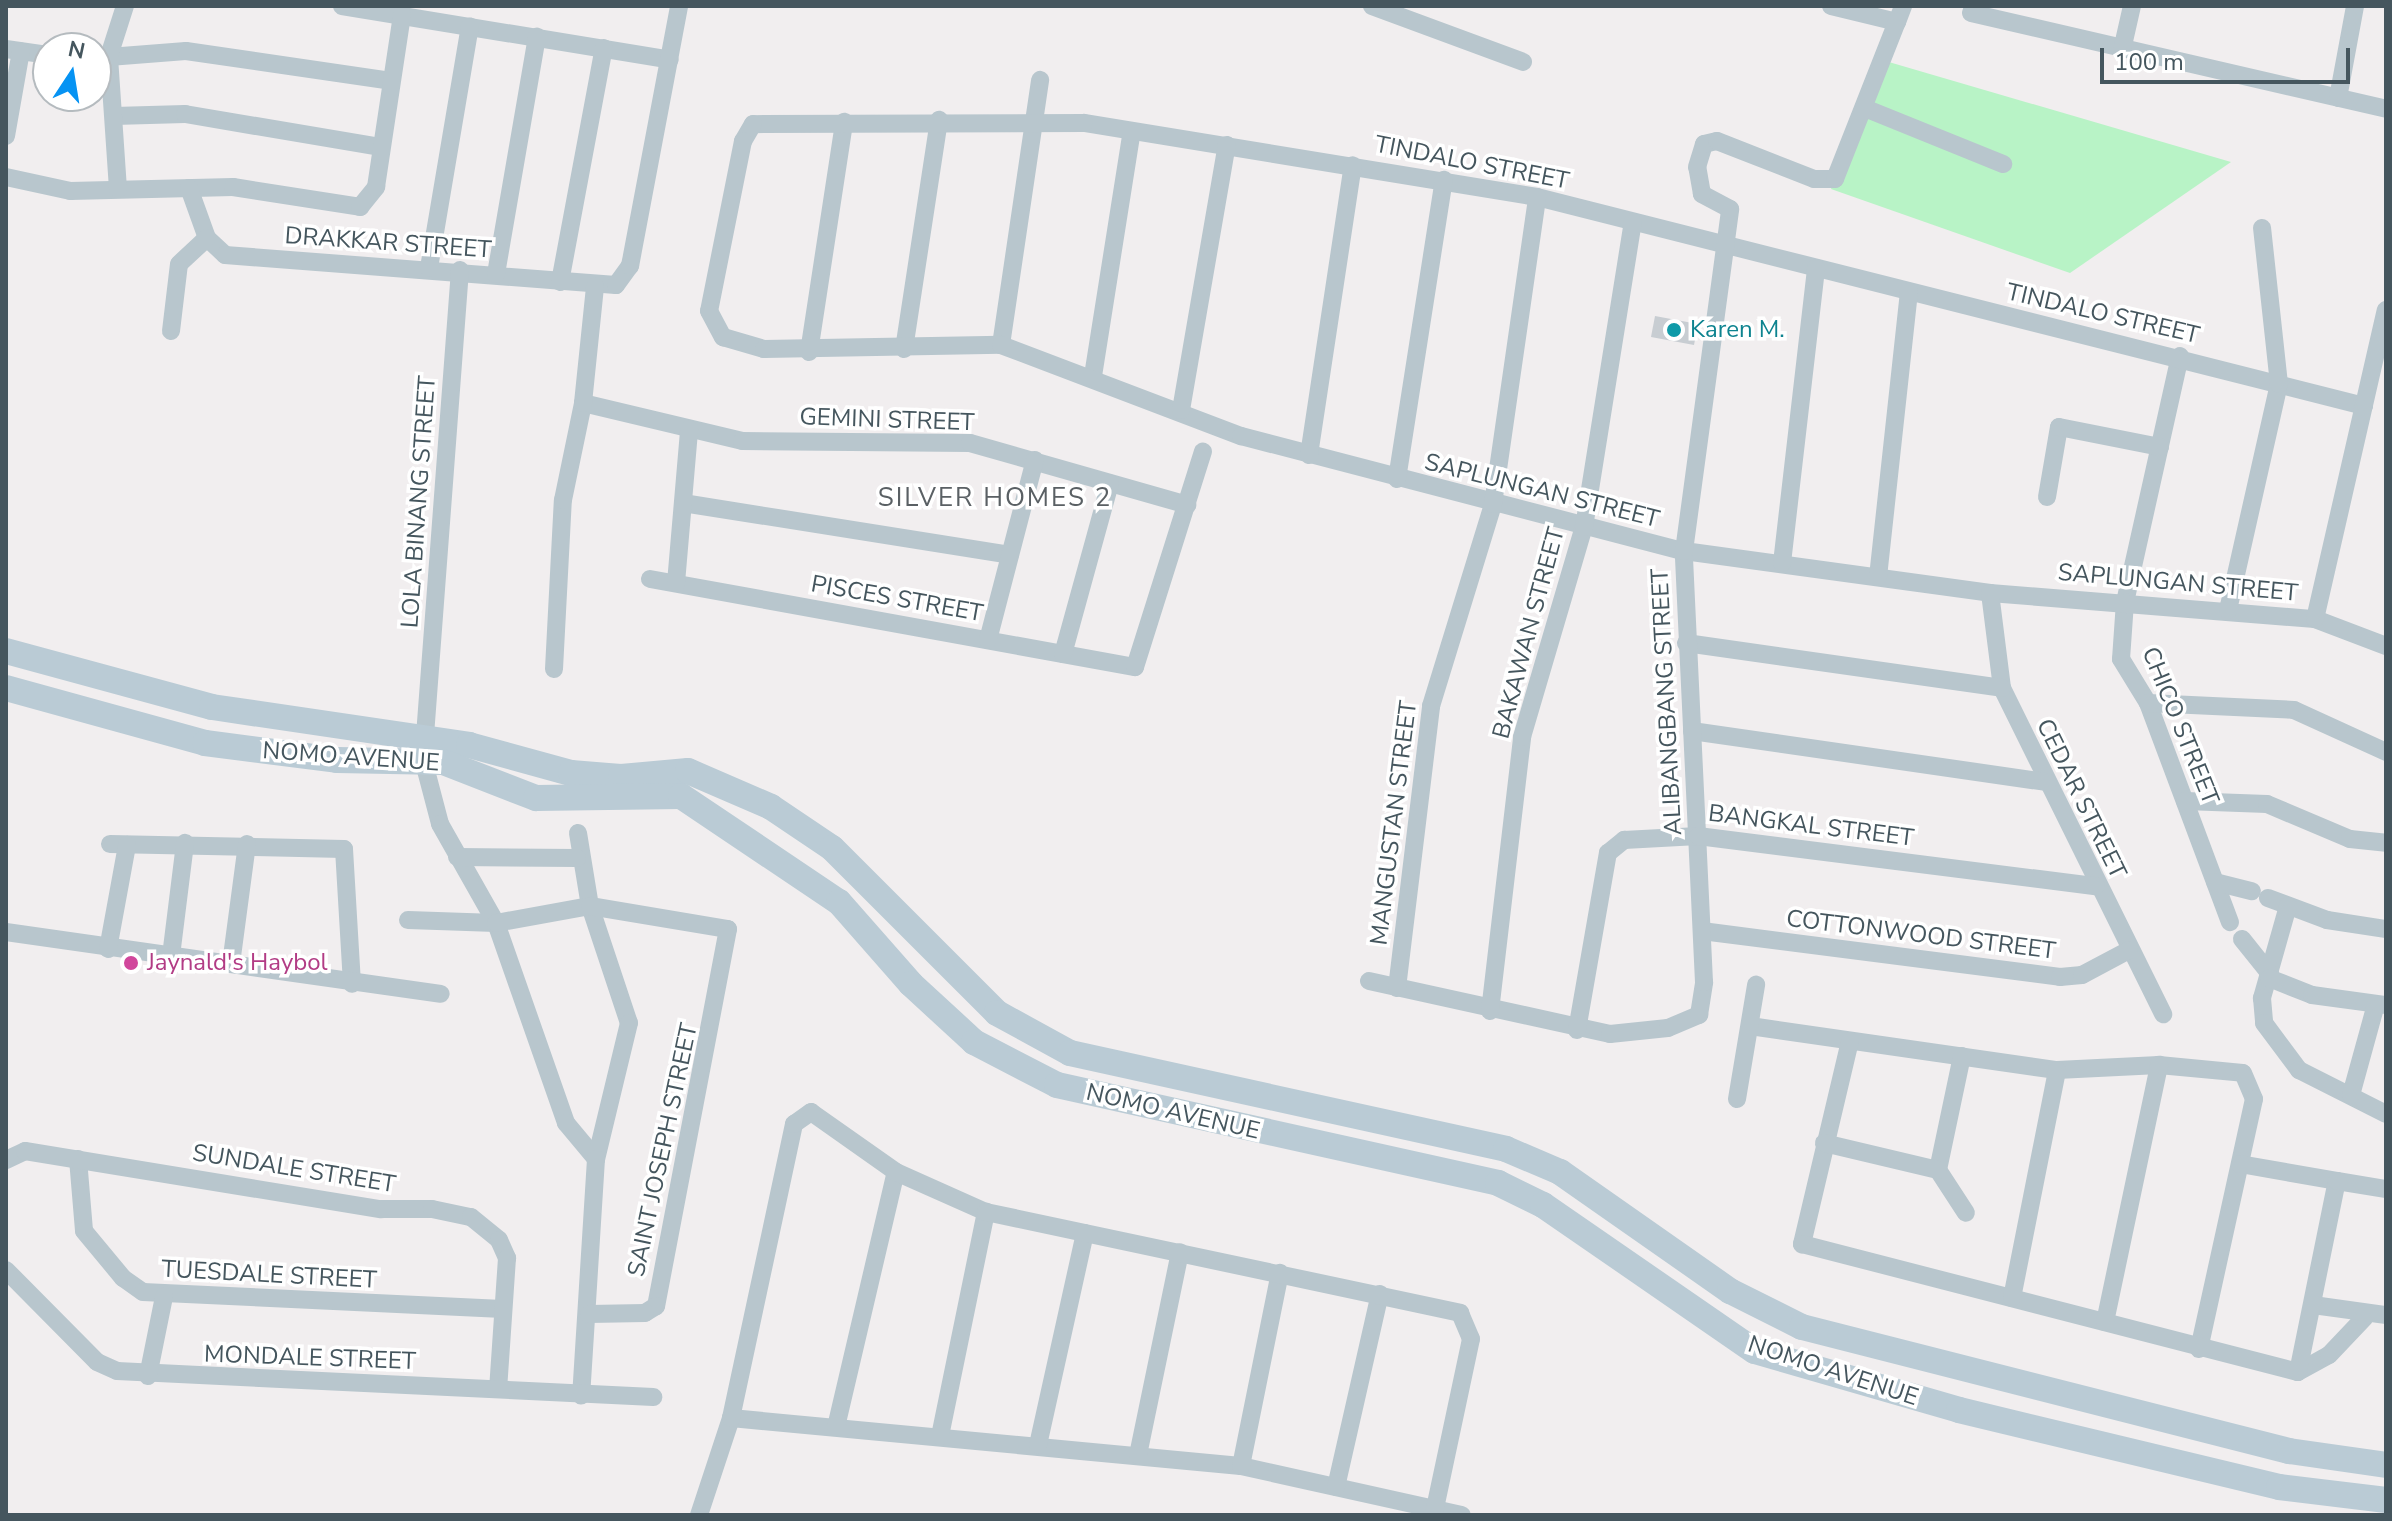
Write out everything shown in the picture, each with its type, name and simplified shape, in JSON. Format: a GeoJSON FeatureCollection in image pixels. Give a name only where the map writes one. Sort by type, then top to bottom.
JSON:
{"type":"FeatureCollection","features":[{"type":"Feature","properties":{"kind":"main road","name":"NOMO AVENUE"},"geometry":{"type":"LineString","coordinates":[[6,651],[212,707],[424,748],[590,776],[670,769],[705,777],[771,807],[832,848],[970,989],[1037,1040],[1070,1053],[1506,1149],[1560,1172],[1730,1291],[1802,1327],[2289,1451],[2386,1465]]}},
{"type":"Feature","properties":{"kind":"main road","name":"NOMO AVENUE"},"geometry":{"type":"LineString","coordinates":[[6,688],[205,743],[337,760],[424,748],[536,798],[681,796],[839,902],[945,1017],[1022,1070],[1107,1098],[1498,1183],[1543,1205],[1755,1351],[1959,1410],[2248,1479],[2386,1500]]}},
{"type":"Feature","properties":{"kind":"street"},"geometry":{"type":"LineString","coordinates":[[112,35],[125,6]]}},
{"type":"Feature","properties":{"kind":"street"},"geometry":{"type":"LineString","coordinates":[[342,6],[670,60],[679,6]]}},
{"type":"Feature","properties":{"kind":"street"},"geometry":{"type":"LineString","coordinates":[[1372,6],[1523,62]]}},
{"type":"Feature","properties":{"kind":"street"},"geometry":{"type":"LineString","coordinates":[[1831,6],[1900,14],[1867,109],[2003,164]]}},
{"type":"Feature","properties":{"kind":"street"},"geometry":{"type":"LineString","coordinates":[[2122,50],[2132,6]]}},
{"type":"Feature","properties":{"kind":"street"},"geometry":{"type":"LineString","coordinates":[[2338,98],[2355,6]]}},
{"type":"Feature","properties":{"kind":"street"},"geometry":{"type":"LineString","coordinates":[[1971,13],[2036,15],[2122,50],[2386,109]]}},
{"type":"Feature","properties":{"kind":"street"},"geometry":{"type":"LineString","coordinates":[[6,177],[70,191],[233,187],[360,207],[373,197],[402,15]]}},
{"type":"Feature","properties":{"kind":"street"},"geometry":{"type":"LineString","coordinates":[[429,268],[470,26]]}},
{"type":"Feature","properties":{"kind":"street"},"geometry":{"type":"LineString","coordinates":[[496,274],[537,37]]}},
{"type":"Feature","properties":{"kind":"street"},"geometry":{"type":"LineString","coordinates":[[560,282],[604,48]]}},
{"type":"Feature","properties":{"kind":"street"},"geometry":{"type":"LineString","coordinates":[[6,136],[14,50]]}},
{"type":"Feature","properties":{"kind":"street"},"geometry":{"type":"LineString","coordinates":[[112,56],[186,51],[391,81]]}},
{"type":"Feature","properties":{"kind":"street","name":"DRAKKAR STREET"},"geometry":{"type":"LineString","coordinates":[[207,238],[225,255],[460,270],[595,287],[625,278],[670,60]]}},
{"type":"Feature","properties":{"kind":"street"},"geometry":{"type":"LineString","coordinates":[[1001,345],[1040,80]]}},
{"type":"Feature","properties":{"kind":"street"},"geometry":{"type":"LineString","coordinates":[[112,106],[118,189]]}},
{"type":"Feature","properties":{"kind":"street","name":"ALIBANGBANG STREET"},"geometry":{"type":"LineString","coordinates":[[1577,1030],[1642,1032],[1699,1015],[1702,931],[1684,551],[1730,209],[1702,194],[1697,167],[1704,144],[1717,141],[1814,179],[1835,179],[1867,109]]}},
{"type":"Feature","properties":{"kind":"street"},"geometry":{"type":"LineString","coordinates":[[114,116],[185,114],[381,147]]}},
{"type":"Feature","properties":{"kind":"street"},"geometry":{"type":"LineString","coordinates":[[904,349],[939,120]]}},
{"type":"Feature","properties":{"kind":"street","name":"TINDALO STREET"},"geometry":{"type":"LineString","coordinates":[[710,321],[747,131],[763,121],[1036,122],[1132,131],[1227,145],[1537,197],[1909,292],[2180,356],[2364,406]]}},
{"type":"Feature","properties":{"kind":"street"},"geometry":{"type":"LineString","coordinates":[[809,352],[844,122]]}},
{"type":"Feature","properties":{"kind":"street"},"geometry":{"type":"LineString","coordinates":[[1093,376],[1132,131]]}},
{"type":"Feature","properties":{"kind":"street"},"geometry":{"type":"LineString","coordinates":[[1181,410],[1227,145]]}},
{"type":"Feature","properties":{"kind":"street"},"geometry":{"type":"LineString","coordinates":[[1309,455],[1353,165]]}},
{"type":"Feature","properties":{"kind":"street"},"geometry":{"type":"LineString","coordinates":[[1397,479],[1444,180]]}},
{"type":"Feature","properties":{"kind":"street"},"geometry":{"type":"LineString","coordinates":[[171,331],[179,264],[207,238],[189,188]]}},
{"type":"Feature","properties":{"kind":"street","name":"MANGUSTAN STREET"},"geometry":{"type":"LineString","coordinates":[[1397,988],[1431,706],[1493,504],[1537,197]]}},
{"type":"Feature","properties":{"kind":"street","name":"BAKAWAN STREET"},"geometry":{"type":"LineString","coordinates":[[1490,1011],[1522,737],[1584,527],[1633,222]]}},
{"type":"Feature","properties":{"kind":"street"},"geometry":{"type":"LineString","coordinates":[[2228,610],[2279,384],[2262,228]]}},
{"type":"Feature","properties":{"kind":"street"},"geometry":{"type":"LineString","coordinates":[[1782,563],[1816,268]]}},
{"type":"Feature","properties":{"kind":"street","name":"LOLA BINANG STREET"},"geometry":{"type":"LineString","coordinates":[[460,270],[424,748],[430,793],[457,857],[496,923],[566,1123],[596,1159]]}},
{"type":"Feature","properties":{"kind":"street"},"geometry":{"type":"LineString","coordinates":[[554,669],[563,500],[583,403],[595,287]]}},
{"type":"Feature","properties":{"kind":"street"},"geometry":{"type":"LineString","coordinates":[[1878,577],[1909,292]]}},
{"type":"Feature","properties":{"kind":"street"},"geometry":{"type":"LineString","coordinates":[[2315,619],[2386,310]]}},
{"type":"Feature","properties":{"kind":"street","name":"SAPLUNGAN STREET"},"geometry":{"type":"LineString","coordinates":[[710,321],[723,337],[764,349],[809,352],[1001,345],[1093,376],[1241,436],[1493,504],[1684,551],[1990,593],[2315,619],[2386,646]]}},
{"type":"Feature","properties":{"kind":"street","name":"CHICO STREET"},"geometry":{"type":"LineString","coordinates":[[2180,356],[2125,602],[2121,659],[2148,703],[2230,922]]}},
{"type":"Feature","properties":{"kind":"street","name":"GEMINI STREET"},"geometry":{"type":"LineString","coordinates":[[583,403],[647,414],[689,430],[742,441],[970,443],[1187,505]]}},
{"type":"Feature","properties":{"kind":"street"},"geometry":{"type":"LineString","coordinates":[[2047,497],[2059,427],[2160,447]]}},
{"type":"Feature","properties":{"kind":"street"},"geometry":{"type":"LineString","coordinates":[[676,583],[689,430]]}},
{"type":"Feature","properties":{"kind":"street"},"geometry":{"type":"LineString","coordinates":[[1187,505],[1203,451]]}},
{"type":"Feature","properties":{"kind":"street"},"geometry":{"type":"LineString","coordinates":[[988,640],[1035,460]]}},
{"type":"Feature","properties":{"kind":"street"},"geometry":{"type":"LineString","coordinates":[[1063,654],[1110,483]]}},
{"type":"Feature","properties":{"kind":"street"},"geometry":{"type":"LineString","coordinates":[[683,503],[1010,555]]}},
{"type":"Feature","properties":{"kind":"street","name":"PISCES STREET"},"geometry":{"type":"LineString","coordinates":[[650,579],[1135,667],[1187,505]]}},
{"type":"Feature","properties":{"kind":"street","name":"CEDAR STREET"},"geometry":{"type":"LineString","coordinates":[[1990,593],[2002,688],[2096,886],[2163,1014]]}},
{"type":"Feature","properties":{"kind":"street"},"geometry":{"type":"LineString","coordinates":[[1686,643],[2002,688]]}},
{"type":"Feature","properties":{"kind":"street"},"geometry":{"type":"LineString","coordinates":[[2148,703],[2294,710],[2386,752]]}},
{"type":"Feature","properties":{"kind":"street"},"geometry":{"type":"LineString","coordinates":[[1692,731],[2047,782]]}},
{"type":"Feature","properties":{"kind":"street"},"geometry":{"type":"LineString","coordinates":[[2185,801],[2267,804],[2350,839],[2386,843]]}},
{"type":"Feature","properties":{"kind":"street"},"geometry":{"type":"LineString","coordinates":[[578,833],[577,858],[629,1023],[596,1159],[589,1314],[581,1396]]}},
{"type":"Feature","properties":{"kind":"street","name":"BANGKAL STREET"},"geometry":{"type":"LineString","coordinates":[[1577,1030],[1608,853],[1635,837],[1698,836],[2096,886]]}},
{"type":"Feature","properties":{"kind":"street"},"geometry":{"type":"LineString","coordinates":[[171,956],[185,843]]}},
{"type":"Feature","properties":{"kind":"street"},"geometry":{"type":"LineString","coordinates":[[231,964],[247,844]]}},
{"type":"Feature","properties":{"kind":"street"},"geometry":{"type":"LineString","coordinates":[[108,949],[119,845],[247,844],[344,849],[352,984]]}},
{"type":"Feature","properties":{"kind":"street"},"geometry":{"type":"LineString","coordinates":[[457,857],[577,858]]}},
{"type":"Feature","properties":{"kind":"street"},"geometry":{"type":"LineString","coordinates":[[2215,882],[2260,894],[2327,920],[2386,929]]}},
{"type":"Feature","properties":{"kind":"street"},"geometry":{"type":"LineString","coordinates":[[408,920],[496,923],[590,906]]}},
{"type":"Feature","properties":{"kind":"street","name":"SAINT JOSEPH STREET"},"geometry":{"type":"LineString","coordinates":[[589,1314],[645,1313],[656,1306],[731,937],[721,923],[590,906]]}},
{"type":"Feature","properties":{"kind":"street"},"geometry":{"type":"LineString","coordinates":[[2288,906],[2260,1010],[2264,1023],[2299,1070],[2386,1114]]}},
{"type":"Feature","properties":{"kind":"street","name":"COTTONWOOD STREET"},"geometry":{"type":"LineString","coordinates":[[1702,931],[2060,977],[2082,975],[2129,950]]}},
{"type":"Feature","properties":{"kind":"street"},"geometry":{"type":"LineString","coordinates":[[6,932],[352,984],[441,994]]}},
{"type":"Feature","properties":{"kind":"street"},"geometry":{"type":"LineString","coordinates":[[2242,939],[2269,976],[2312,995],[2381,1004],[2351,1095]]}},
{"type":"Feature","properties":{"kind":"street"},"geometry":{"type":"LineString","coordinates":[[1369,981],[1577,1030]]}},
{"type":"Feature","properties":{"kind":"street"},"geometry":{"type":"LineString","coordinates":[[1737,1099],[1756,985]]}},
{"type":"Feature","properties":{"kind":"street"},"geometry":{"type":"LineString","coordinates":[[1750,1026],[2057,1070],[2159,1065],[2243,1073],[2254,1099],[2199,1349]]}},
{"type":"Feature","properties":{"kind":"street"},"geometry":{"type":"LineString","coordinates":[[1850,1041],[1802,1244],[2199,1349],[2298,1372],[2329,1355],[2365,1317]]}},
{"type":"Feature","properties":{"kind":"street"},"geometry":{"type":"LineString","coordinates":[[1938,1170],[1962,1056]]}},
{"type":"Feature","properties":{"kind":"street"},"geometry":{"type":"LineString","coordinates":[[2105,1322],[2159,1065]]}},
{"type":"Feature","properties":{"kind":"street"},"geometry":{"type":"LineString","coordinates":[[2012,1298],[2057,1070]]}},
{"type":"Feature","properties":{"kind":"street"},"geometry":{"type":"LineString","coordinates":[[699,1515],[731,1418],[794,1124],[801,1114],[823,1116],[896,1172],[986,1212],[1452,1309],[1470,1328],[1435,1509]]}},
{"type":"Feature","properties":{"kind":"street"},"geometry":{"type":"LineString","coordinates":[[1824,1143],[1938,1170],[1966,1213]]}},
{"type":"Feature","properties":{"kind":"street","name":"SUNDALE STREET"},"geometry":{"type":"LineString","coordinates":[[6,1160],[25,1151],[381,1209],[455,1211],[499,1240],[507,1258],[498,1389]]}},
{"type":"Feature","properties":{"kind":"street","name":"TUESDALE STREET"},"geometry":{"type":"LineString","coordinates":[[78,1159],[84,1231],[123,1278],[164,1297],[503,1309]]}},
{"type":"Feature","properties":{"kind":"street"},"geometry":{"type":"LineString","coordinates":[[2240,1164],[2386,1189]]}},
{"type":"Feature","properties":{"kind":"street"},"geometry":{"type":"LineString","coordinates":[[836,1427],[896,1172]]}},
{"type":"Feature","properties":{"kind":"street"},"geometry":{"type":"LineString","coordinates":[[2298,1372],[2337,1181]]}},
{"type":"Feature","properties":{"kind":"street"},"geometry":{"type":"LineString","coordinates":[[940,1436],[986,1212]]}},
{"type":"Feature","properties":{"kind":"street"},"geometry":{"type":"LineString","coordinates":[[1038,1445],[1085,1233]]}},
{"type":"Feature","properties":{"kind":"street"},"geometry":{"type":"LineString","coordinates":[[1138,1455],[1180,1252]]}},
{"type":"Feature","properties":{"kind":"street","name":"MONDALE STREET"},"geometry":{"type":"LineString","coordinates":[[6,1270],[106,1369],[148,1376],[653,1397]]}},
{"type":"Feature","properties":{"kind":"street"},"geometry":{"type":"LineString","coordinates":[[1241,1466],[1280,1273]]}},
{"type":"Feature","properties":{"kind":"street"},"geometry":{"type":"LineString","coordinates":[[1336,1487],[1380,1294]]}},
{"type":"Feature","properties":{"kind":"street"},"geometry":{"type":"LineString","coordinates":[[148,1376],[164,1297]]}},
{"type":"Feature","properties":{"kind":"street"},"geometry":{"type":"LineString","coordinates":[[2313,1305],[2365,1317],[2386,1315]]}},
{"type":"Feature","properties":{"kind":"street"},"geometry":{"type":"LineString","coordinates":[[731,1418],[1241,1466],[1462,1515]]}},
{"type":"Feature","properties":{"kind":"green space"},"geometry":{"type":"Polygon","coordinates":[[[1882,60],[2231,162],[2070,273],[1831,189],[1882,60]]]}},
{"type":"Feature","properties":{"kind":"building","name":"Karen M."},"geometry":{"type":"Polygon","coordinates":[[[1655,316],[1698,324],[1694,345],[1651,337],[1655,316]]]}},
{"type":"Feature","properties":{"kind":"place","name":"Karen M."},"geometry":{"type":"Point","coordinates":[1674,330]}},
{"type":"Feature","properties":{"kind":"place","name":"Jaynald's Haybol"},"geometry":{"type":"Point","coordinates":[131,963]}},
{"type":"Feature","properties":{"kind":"district","name":"SILVER HOMES 2"},"geometry":{"type":"Point","coordinates":[995,498]}}]}
